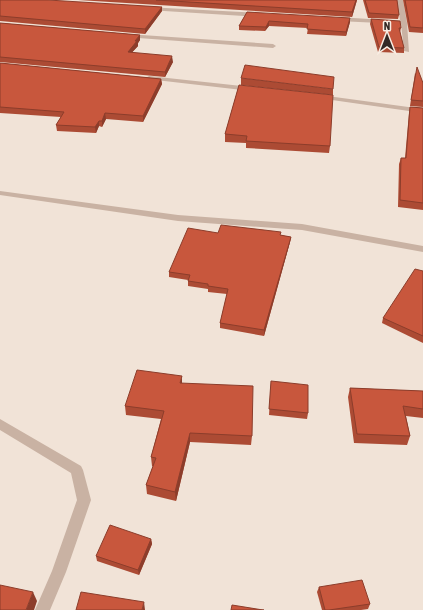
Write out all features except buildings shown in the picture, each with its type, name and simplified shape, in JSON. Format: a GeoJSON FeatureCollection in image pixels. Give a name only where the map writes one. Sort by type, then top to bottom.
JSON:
{"type":"FeatureCollection","features":[{"type":"Feature","properties":{"kind":"street"},"geometry":{"type":"LineString","coordinates":[[400,0],[407,51]]}},
{"type":"Feature","properties":{"kind":"street"},"geometry":{"type":"LineString","coordinates":[[139,7],[265,15]]}},
{"type":"Feature","properties":{"kind":"street"},"geometry":{"type":"LineString","coordinates":[[334,19],[404,23]]}},
{"type":"Feature","properties":{"kind":"street"},"geometry":{"type":"LineString","coordinates":[[123,36],[273,46]]}},
{"type":"Feature","properties":{"kind":"street"},"geometry":{"type":"LineString","coordinates":[[140,77],[262,90]]}},
{"type":"Feature","properties":{"kind":"street"},"geometry":{"type":"LineString","coordinates":[[315,96],[423,111]]}},
{"type":"Feature","properties":{"kind":"street"},"geometry":{"type":"LineString","coordinates":[[0,193],[178,218],[302,227],[423,249]]}},
{"type":"Feature","properties":{"kind":"street"},"geometry":{"type":"LineString","coordinates":[[0,424],[77,470],[84,500],[59,572],[42,610]]}}]}
